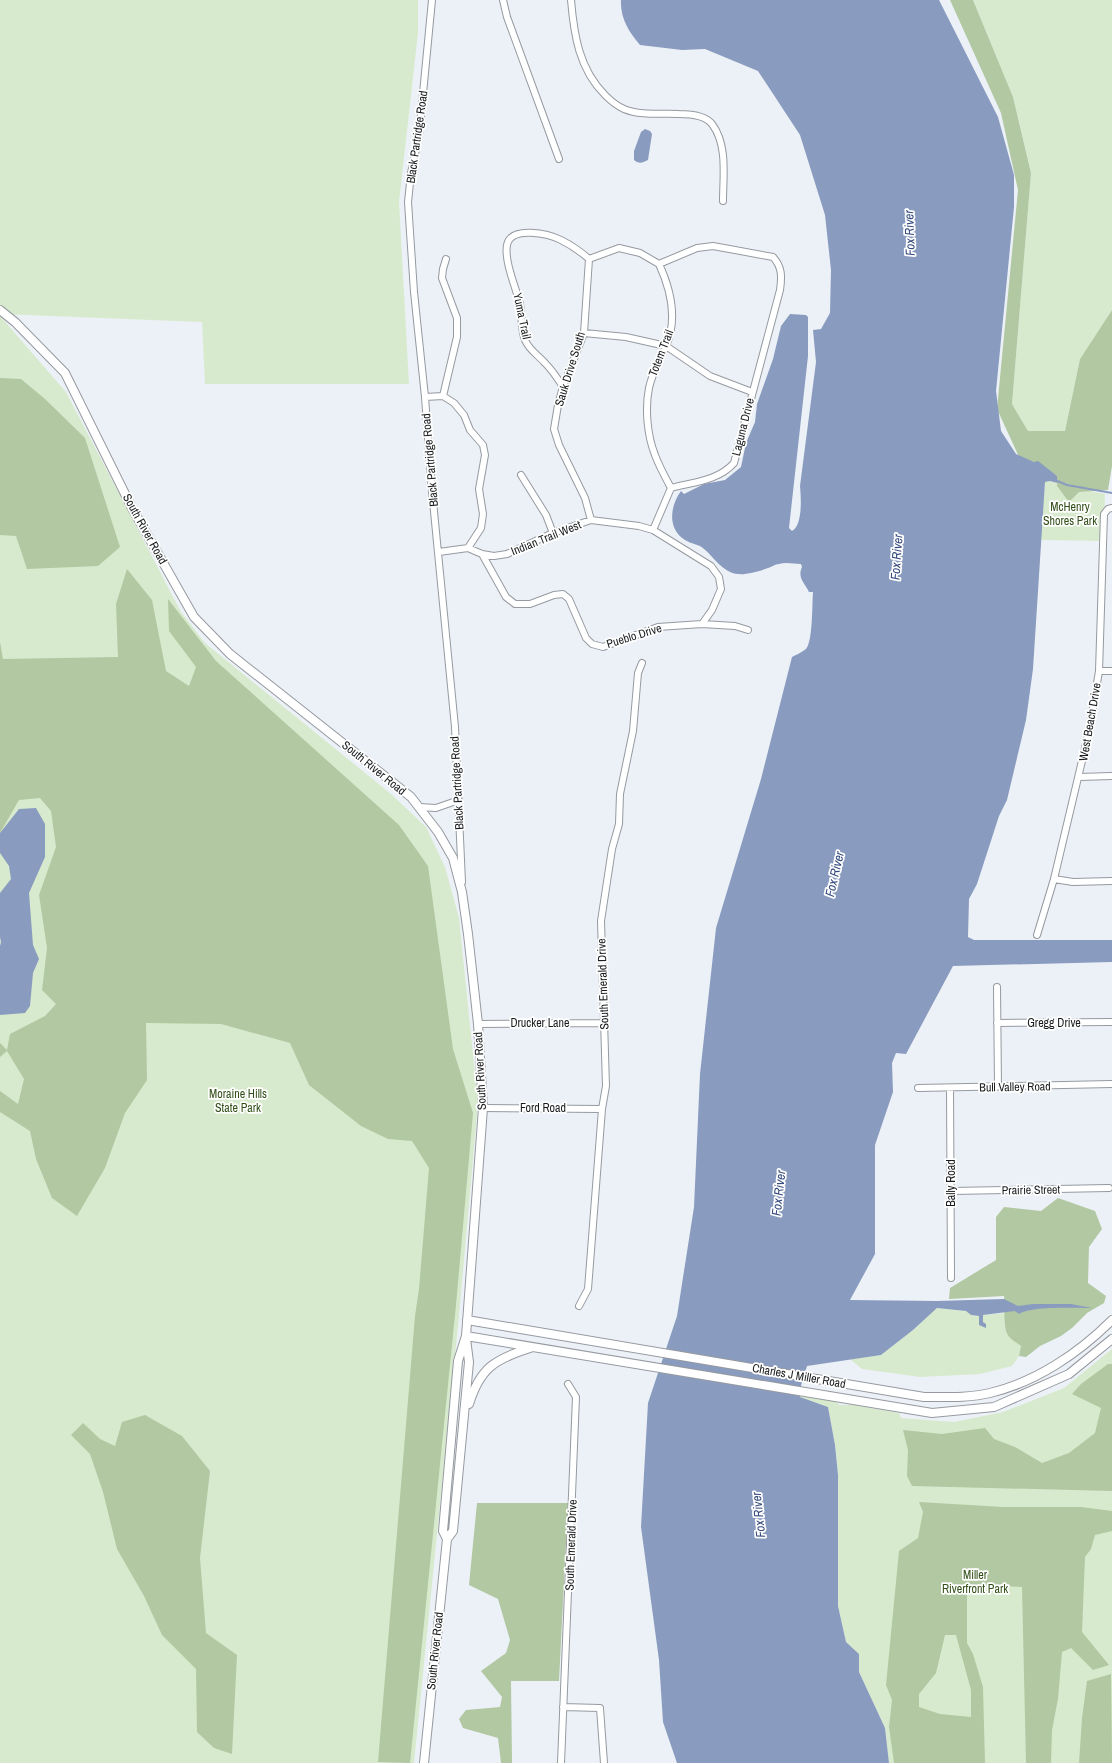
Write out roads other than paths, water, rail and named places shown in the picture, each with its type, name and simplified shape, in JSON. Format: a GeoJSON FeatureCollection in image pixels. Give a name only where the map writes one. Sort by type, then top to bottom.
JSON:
{"type":"FeatureCollection","features":[{"type":"Feature","properties":{"kind":"street","name":"Black Partridge Road"},"geometry":{"type":"LineString","coordinates":[[432,0],[419,135],[411,173],[408,202],[410,245],[454,727],[459,800],[462,892]]}},
{"type":"Feature","properties":{"kind":"street"},"geometry":{"type":"LineString","coordinates":[[503,0],[507,18],[560,159]]}},
{"type":"Feature","properties":{"kind":"street"},"geometry":{"type":"LineString","coordinates":[[571,0],[578,50],[589,75],[599,90],[612,102],[625,109],[643,113],[687,114],[702,117],[712,124],[721,141],[723,154],[723,201]]}},
{"type":"Feature","properties":{"kind":"street","name":"Yuma Trail"},"geometry":{"type":"LineString","coordinates":[[563,387],[554,374],[530,349],[524,340],[522,315],[506,255],[507,243],[514,235],[527,232],[544,234],[561,239],[580,251],[589,259]]}},
{"type":"Feature","properties":{"kind":"street","name":"Laguna Drive"},"geometry":{"type":"LineString","coordinates":[[659,264],[697,248],[712,246],[772,257],[779,263],[782,276],[780,290],[734,463],[719,476],[670,488]]}},
{"type":"Feature","properties":{"kind":"street"},"geometry":{"type":"LineString","coordinates":[[589,259],[618,248],[640,253],[659,264]]}},
{"type":"Feature","properties":{"kind":"street"},"geometry":{"type":"LineString","coordinates":[[444,396],[457,337],[457,318],[442,278],[446,259]]}},
{"type":"Feature","properties":{"kind":"street","name":"Sauk Drive South"},"geometry":{"type":"LineString","coordinates":[[589,259],[584,333],[563,387],[554,429],[559,445],[585,498],[591,520]]}},
{"type":"Feature","properties":{"kind":"street","name":"Totem Trail"},"geometry":{"type":"LineString","coordinates":[[659,264],[670,292],[673,320],[666,346],[652,375],[648,390],[647,414],[650,440],[670,488]]}},
{"type":"Feature","properties":{"kind":"street","name":"South River Road"},"geometry":{"type":"LineString","coordinates":[[0,310],[15,322],[65,373],[132,508],[194,617],[230,654],[411,797],[438,832],[453,858],[462,892],[478,1024],[483,1108],[466,1336],[469,1362],[453,1530],[447,1539],[424,1763]]}},
{"type":"Feature","properties":{"kind":"street"},"geometry":{"type":"LineString","coordinates":[[584,333],[626,337],[666,346],[710,376],[752,392]]}},
{"type":"Feature","properties":{"kind":"street"},"geometry":{"type":"LineString","coordinates":[[425,397],[444,396],[454,403],[464,414],[470,430],[483,446],[485,455],[479,488],[483,514],[481,528],[468,548],[439,552]]}},
{"type":"Feature","properties":{"kind":"street"},"geometry":{"type":"LineString","coordinates":[[521,475],[546,515],[553,533]]}},
{"type":"Feature","properties":{"kind":"street"},"geometry":{"type":"LineString","coordinates":[[670,488],[653,530],[711,566],[719,577],[721,590],[712,610],[702,624]]}},
{"type":"Feature","properties":{"kind":"street","name":"West Beach Drive"},"geometry":{"type":"LineString","coordinates":[[1037,935],[1054,879],[1090,727],[1099,671],[1104,514],[1108,509],[1112,508]]}},
{"type":"Feature","properties":{"kind":"street","name":"Indian Trail West"},"geometry":{"type":"LineString","coordinates":[[468,548],[482,554],[494,556],[506,554],[553,533],[591,520],[639,526],[653,530]]}},
{"type":"Feature","properties":{"kind":"street","name":"Pueblo Drive"},"geometry":{"type":"LineString","coordinates":[[482,554],[506,597],[516,604],[530,604],[554,595],[563,594],[569,599],[586,638],[592,644],[603,647],[658,626],[702,624],[735,626],[748,630]]}},
{"type":"Feature","properties":{"kind":"street","name":"South Emerald Drive"},"geometry":{"type":"LineString","coordinates":[[579,1306],[588,1289],[602,1109],[606,1086],[601,921],[612,849],[618,824],[620,794],[634,731],[638,673],[642,663]]}},
{"type":"Feature","properties":{"kind":"street"},"geometry":{"type":"LineString","coordinates":[[1099,671],[1112,671]]}},
{"type":"Feature","properties":{"kind":"street"},"geometry":{"type":"LineString","coordinates":[[1079,776],[1112,776]]}},
{"type":"Feature","properties":{"kind":"street"},"geometry":{"type":"LineString","coordinates":[[419,807],[436,808],[459,800]]}},
{"type":"Feature","properties":{"kind":"street"},"geometry":{"type":"LineString","coordinates":[[1054,879],[1073,882],[1112,881]]}},
{"type":"Feature","properties":{"kind":"street"},"geometry":{"type":"LineString","coordinates":[[997,987],[998,1087]]}},
{"type":"Feature","properties":{"kind":"street","name":"Gregg Drive"},"geometry":{"type":"LineString","coordinates":[[997,1023],[1112,1022]]}},
{"type":"Feature","properties":{"kind":"street","name":"Drucker Lane"},"geometry":{"type":"LineString","coordinates":[[478,1024],[603,1023]]}},
{"type":"Feature","properties":{"kind":"street","name":"Bull Valley Road"},"geometry":{"type":"LineString","coordinates":[[918,1088],[1112,1084]]}},
{"type":"Feature","properties":{"kind":"street","name":"Bally Road"},"geometry":{"type":"LineString","coordinates":[[950,1088],[952,1191],[951,1278]]}},
{"type":"Feature","properties":{"kind":"street","name":"Ford Road"},"geometry":{"type":"LineString","coordinates":[[483,1108],[602,1109]]}},
{"type":"Feature","properties":{"kind":"street","name":"Prairie Street"},"geometry":{"type":"LineString","coordinates":[[952,1191],[1109,1188]]}},
{"type":"Feature","properties":{"kind":"street","name":"Charles J Miller Road"},"geometry":{"type":"LineString","coordinates":[[467,1320],[924,1397],[967,1396],[991,1393],[1026,1380],[1069,1358],[1112,1320]]}},
{"type":"Feature","properties":{"kind":"street","name":"South River Road"},"geometry":{"type":"LineString","coordinates":[[447,1539],[443,1531],[458,1362],[466,1336]]}},
{"type":"Feature","properties":{"kind":"street","name":"Charles J Miller Road"},"geometry":{"type":"LineString","coordinates":[[466,1336],[932,1413],[994,1407],[1069,1374],[1112,1338]]}},
{"type":"Feature","properties":{"kind":"street"},"geometry":{"type":"LineString","coordinates":[[463,1422],[473,1391],[485,1370],[508,1355],[531,1347]]}},
{"type":"Feature","properties":{"kind":"street","name":"South Emerald Drive"},"geometry":{"type":"LineString","coordinates":[[561,1763],[576,1397],[568,1384]]}},
{"type":"Feature","properties":{"kind":"street"},"geometry":{"type":"LineString","coordinates":[[563,1707],[600,1708],[604,1763]]}},
{"type":"Feature","properties":{"kind":"water","name":"Fox River"},"geometry":{"type":"Polygon","coordinates":[[[621,0],[939,0],[998,117],[1014,175],[1014,207],[996,391],[1001,431],[1016,454],[1034,462],[1038,461],[1057,476],[1057,483],[1050,481],[1045,482],[1033,669],[1026,720],[1007,800],[999,816],[977,884],[969,899],[968,937],[974,940],[1112,940],[1112,962],[953,966],[906,1054],[896,1053],[892,1063],[893,1092],[875,1145],[875,1254],[850,1300],[937,1301],[1004,1299],[1018,1306],[1033,1304],[1071,1304],[1092,1308],[1043,1309],[1025,1311],[1019,1314],[1015,1311],[983,1315],[983,1322],[986,1324],[986,1328],[979,1325],[979,1316],[971,1315],[966,1311],[937,1308],[913,1330],[881,1355],[807,1366],[800,1389],[800,1397],[828,1407],[835,1445],[838,1475],[838,1606],[846,1642],[859,1654],[859,1672],[885,1728],[889,1763],[677,1763],[663,1722],[659,1660],[641,1527],[648,1403],[677,1316],[694,1207],[700,1074],[716,928],[761,779],[792,657],[806,649],[808,645],[811,631],[813,592],[809,592],[802,580],[800,574],[802,567],[801,564],[778,564],[769,568],[745,574],[738,574],[728,571],[702,547],[685,540],[679,535],[675,530],[672,517],[674,503],[681,491],[684,494],[704,484],[725,480],[741,467],[746,443],[755,422],[757,404],[773,359],[781,326],[790,314],[806,315],[808,317],[808,356],[789,528],[792,531],[796,528],[800,517],[800,486],[816,362],[813,330],[821,329],[830,313],[831,270],[825,215],[800,135],[758,71],[705,49],[682,50],[640,45],[626,24],[622,13],[621,0]]]}},
{"type":"Feature","properties":{"kind":"water"},"geometry":{"type":"Polygon","coordinates":[[[645,129],[650,131],[652,134],[648,160],[639,163],[634,160],[634,151],[641,132],[645,129]]]}},
{"type":"Feature","properties":{"kind":"water"},"geometry":{"type":"Polygon","coordinates":[[[36,808],[45,824],[45,857],[29,893],[33,945],[39,959],[33,973],[30,1006],[25,1013],[0,1015],[0,893],[11,879],[9,866],[0,853],[0,833],[19,809],[36,808]]]}},
{"type":"Feature","properties":{"kind":"waterway"},"geometry":{"type":"LineString","coordinates":[[1055,480],[1067,485],[1112,493]]}},
{"type":"Feature","properties":{"kind":"park label","name":"McHenry Shores Park"},"geometry":{"type":"Point","coordinates":[1070,514]}},
{"type":"Feature","properties":{"kind":"park label","name":"Moraine Hills State Park"},"geometry":{"type":"Point","coordinates":[238,1101]}},
{"type":"Feature","properties":{"kind":"park label","name":"Miller Riverfront Park"},"geometry":{"type":"Point","coordinates":[975,1582]}}]}
